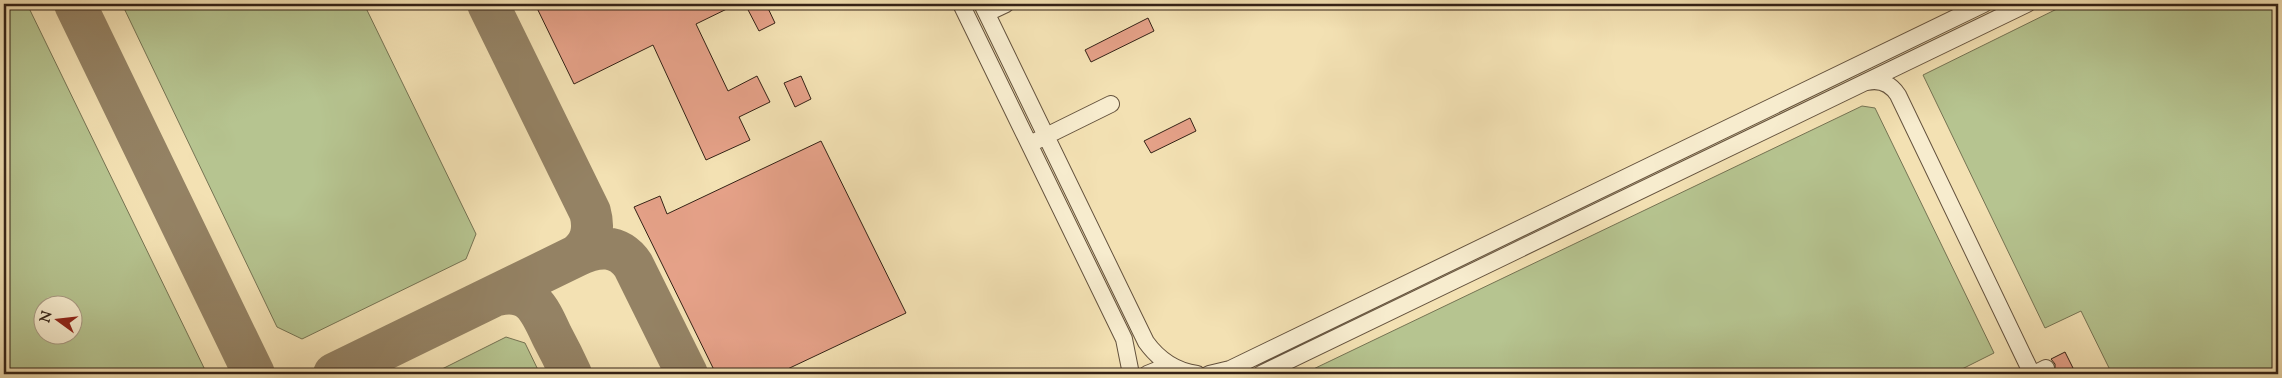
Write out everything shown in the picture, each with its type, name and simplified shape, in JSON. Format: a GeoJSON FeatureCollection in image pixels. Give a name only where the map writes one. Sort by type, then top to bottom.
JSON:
{"type":"FeatureCollection","features":[{"type":"Feature","properties":{"kind":"street"},"geometry":{"type":"LineString","coordinates":[[961,4],[1124,339],[1131,374]]}},
{"type":"Feature","properties":{"kind":"street"},"geometry":{"type":"LineString","coordinates":[[1006,4],[984,8],[1146,342],[1160,359],[1184,372]]}},
{"type":"Feature","properties":{"kind":"street"},"geometry":{"type":"LineString","coordinates":[[1210,374],[1230,369],[1984,4]]}},
{"type":"Feature","properties":{"kind":"street"},"geometry":{"type":"LineString","coordinates":[[1261,374],[2028,4]]}},
{"type":"Feature","properties":{"kind":"street"},"geometry":{"type":"LineString","coordinates":[[1898,95],[1898,76],[1907,62]]}},
{"type":"Feature","properties":{"kind":"street"},"geometry":{"type":"LineString","coordinates":[[1862,84],[1876,81],[1882,82],[1891,87],[1898,95],[2037,372]]}},
{"type":"Feature","properties":{"kind":"street"},"geometry":{"type":"LineString","coordinates":[[1807,89],[1802,95],[1803,102],[1808,107],[1815,106]]}},
{"type":"Feature","properties":{"kind":"street"},"geometry":{"type":"LineString","coordinates":[[1786,99],[1793,99],[1799,104],[1799,111],[1794,116]]}},
{"type":"Feature","properties":{"kind":"street"},"geometry":{"type":"LineString","coordinates":[[1029,144],[1111,104]]}},
{"type":"Feature","properties":{"kind":"street"},"geometry":{"type":"LineString","coordinates":[[1147,374],[1163,369],[1197,374]]}},
{"type":"Feature","properties":{"kind":"green space"},"geometry":{"type":"Polygon","coordinates":[[[4,4],[27,4],[207,374],[4,374],[4,4]]]}},
{"type":"Feature","properties":{"kind":"green space"},"geometry":{"type":"Polygon","coordinates":[[[122,4],[364,4],[476,234],[466,259],[302,339],[277,327],[122,4]]]}},
{"type":"Feature","properties":{"kind":"green space"},"geometry":{"type":"Polygon","coordinates":[[[2067,4],[2278,4],[2278,374],[2112,374],[2081,311],[2045,328],[1923,75],[2067,4]]]}},
{"type":"Feature","properties":{"kind":"green space"},"geometry":{"type":"Polygon","coordinates":[[[1862,106],[1875,108],[1994,353],[1952,374],[1303,374],[1862,106]]]}},
{"type":"Feature","properties":{"kind":"green space"},"geometry":{"type":"Polygon","coordinates":[[[506,337],[525,343],[540,374],[432,374],[506,337]]]}},
{"type":"Feature","properties":{"kind":"building"},"geometry":{"type":"Polygon","coordinates":[[[535,4],[737,4],[696,24],[728,91],[757,76],[770,102],[739,117],[750,140],[706,160],[653,45],[574,84],[535,4]]]}},
{"type":"Feature","properties":{"kind":"building"},"geometry":{"type":"Polygon","coordinates":[[[745,4],[766,4],[775,23],[759,31],[745,4]]]}},
{"type":"Feature","properties":{"kind":"building"},"geometry":{"type":"Polygon","coordinates":[[[1148,18],[1154,31],[1091,62],[1085,50],[1148,18]]]}},
{"type":"Feature","properties":{"kind":"building"},"geometry":{"type":"Polygon","coordinates":[[[801,76],[811,99],[795,107],[784,83],[801,76]]]}},
{"type":"Feature","properties":{"kind":"building"},"geometry":{"type":"Polygon","coordinates":[[[1190,118],[1196,131],[1151,153],[1144,141],[1190,118]]]}},
{"type":"Feature","properties":{"kind":"building"},"geometry":{"type":"Polygon","coordinates":[[[821,141],[906,313],[777,374],[716,374],[634,207],[660,196],[667,214],[821,141]]]}},
{"type":"Feature","properties":{"kind":"building"},"geometry":{"type":"Polygon","coordinates":[[[2065,352],[2076,374],[2057,374],[2055,371],[2055,364],[2051,359],[2065,352]]]}},
{"type":"Feature","properties":{"kind":"taxiway"},"geometry":{"type":"LineString","coordinates":[[75,4],[254,374]]}},
{"type":"Feature","properties":{"kind":"taxiway"},"geometry":{"type":"LineString","coordinates":[[488,4],[590,212],[592,231],[585,247],[576,256]]}},
{"type":"Feature","properties":{"kind":"taxiway"},"geometry":{"type":"LineString","coordinates":[[334,374],[576,256],[592,250],[607,248],[621,253],[633,265],[687,374]]}},
{"type":"Feature","properties":{"kind":"taxiway"},"geometry":{"type":"LineString","coordinates":[[497,295],[518,294],[533,303],[543,318],[571,374]]}}]}
